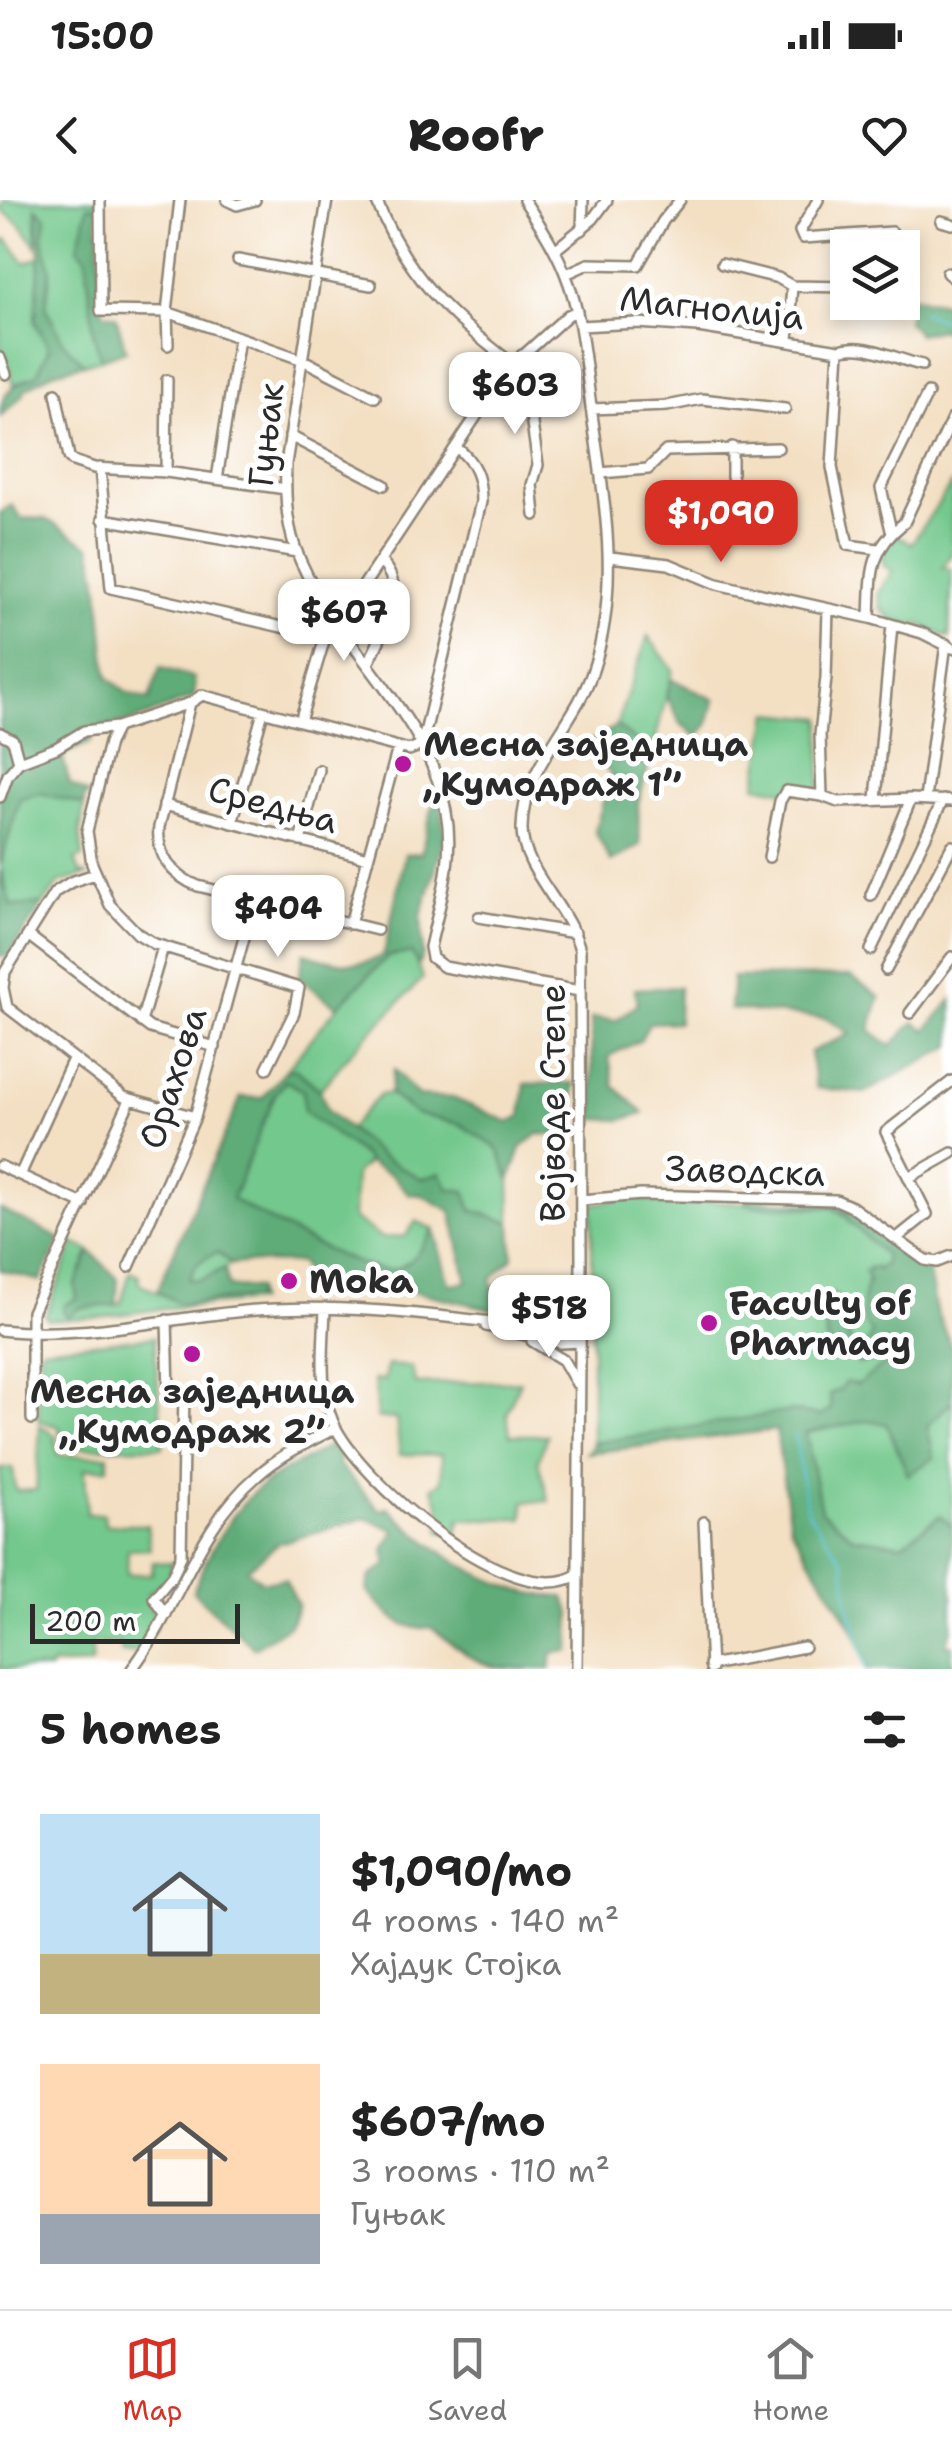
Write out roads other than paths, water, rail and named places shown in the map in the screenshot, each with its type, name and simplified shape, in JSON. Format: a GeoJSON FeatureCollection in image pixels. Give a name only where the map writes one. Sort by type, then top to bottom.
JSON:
{"type":"FeatureCollection","features":[{"type":"Feature","properties":{"kind":"street"},"geometry":{"type":"LineString","coordinates":[[100,200],[99,308],[108,314],[167,312],[302,360],[376,397]]}},
{"type":"Feature","properties":{"kind":"street"},"geometry":{"type":"LineString","coordinates":[[168,345],[167,312],[180,200]]}},
{"type":"Feature","properties":{"kind":"street"},"geometry":{"type":"LineString","coordinates":[[227,200],[237,204],[255,200]]}},
{"type":"Feature","properties":{"kind":"street","name":"Гуњак"},"geometry":{"type":"LineString","coordinates":[[327,200],[290,436],[287,514],[297,552],[337,620],[422,745],[441,788],[450,844],[430,947],[434,962],[580,991]]}},
{"type":"Feature","properties":{"kind":"street"},"geometry":{"type":"LineString","coordinates":[[376,200],[388,230],[424,287],[466,328],[513,364]]}},
{"type":"Feature","properties":{"kind":"street","name":"Војводе Степе"},"geometry":{"type":"LineString","coordinates":[[524,200],[555,250],[577,310],[610,557],[602,630],[590,678],[534,778],[522,820],[526,853],[575,933],[580,950],[577,1669]]}},
{"type":"Feature","properties":{"kind":"street"},"geometry":{"type":"LineString","coordinates":[[582,230],[583,200]]}},
{"type":"Feature","properties":{"kind":"street"},"geometry":{"type":"LineString","coordinates":[[555,250],[582,230],[608,200]]}},
{"type":"Feature","properties":{"kind":"street"},"geometry":{"type":"LineString","coordinates":[[566,274],[588,264],[638,265],[680,200]]}},
{"type":"Feature","properties":{"kind":"street"},"geometry":{"type":"LineString","coordinates":[[818,200],[800,232],[803,238],[830,236]]}},
{"type":"Feature","properties":{"kind":"street"},"geometry":{"type":"LineString","coordinates":[[238,260],[371,286]]}},
{"type":"Feature","properties":{"kind":"street"},"geometry":{"type":"LineString","coordinates":[[722,264],[778,278],[792,286],[830,287]]}},
{"type":"Feature","properties":{"kind":"street"},"geometry":{"type":"LineString","coordinates":[[788,340],[792,286]]}},
{"type":"Feature","properties":{"kind":"street"},"geometry":{"type":"LineString","coordinates":[[100,468],[110,586],[299,631],[324,628],[337,620],[381,562],[513,364],[577,310]]}},
{"type":"Feature","properties":{"kind":"street","name":"Магнолија"},"geometry":{"type":"LineString","coordinates":[[580,326],[653,323],[839,350],[845,347],[887,353],[896,360],[922,365]]}},
{"type":"Feature","properties":{"kind":"street"},"geometry":{"type":"LineString","coordinates":[[217,478],[240,338]]}},
{"type":"Feature","properties":{"kind":"street","name":"Магнолија"},"geometry":{"type":"LineString","coordinates":[[839,350],[832,472],[847,542],[878,549]]}},
{"type":"Feature","properties":{"kind":"street"},"geometry":{"type":"LineString","coordinates":[[522,355],[538,465],[532,485],[534,515]]}},
{"type":"Feature","properties":{"kind":"street"},"geometry":{"type":"LineString","coordinates":[[0,358],[6,374]]}},
{"type":"Feature","properties":{"kind":"street"},"geometry":{"type":"LineString","coordinates":[[166,472],[167,380]]}},
{"type":"Feature","properties":{"kind":"street"},"geometry":{"type":"LineString","coordinates":[[56,392],[70,459],[100,468],[166,472],[286,489]]}},
{"type":"Feature","properties":{"kind":"street"},"geometry":{"type":"LineString","coordinates":[[892,530],[881,488],[928,392]]}},
{"type":"Feature","properties":{"kind":"street"},"geometry":{"type":"LineString","coordinates":[[591,410],[667,406],[702,399],[785,409]]}},
{"type":"Feature","properties":{"kind":"street"},"geometry":{"type":"LineString","coordinates":[[870,618],[873,566],[878,549],[892,530],[904,523],[952,419]]}},
{"type":"Feature","properties":{"kind":"street"},"geometry":{"type":"LineString","coordinates":[[290,436],[384,484]]}},
{"type":"Feature","properties":{"kind":"street"},"geometry":{"type":"LineString","coordinates":[[0,797],[8,775],[19,762],[56,748],[84,731],[117,727],[204,695],[398,748],[413,750],[422,745],[481,502],[478,475],[456,447]]}},
{"type":"Feature","properties":{"kind":"street"},"geometry":{"type":"LineString","coordinates":[[732,448],[732,476],[746,530]]}},
{"type":"Feature","properties":{"kind":"street"},"geometry":{"type":"LineString","coordinates":[[600,473],[650,468],[666,451],[778,448]]}},
{"type":"Feature","properties":{"kind":"street"},"geometry":{"type":"LineString","coordinates":[[104,519],[297,552]]}},
{"type":"Feature","properties":{"kind":"street"},"geometry":{"type":"LineString","coordinates":[[610,557],[669,564],[717,584],[870,618],[949,646],[925,799]]}},
{"type":"Feature","properties":{"kind":"street"},"geometry":{"type":"LineString","coordinates":[[368,664],[395,593],[391,574],[381,562]]}},
{"type":"Feature","properties":{"kind":"street"},"geometry":{"type":"LineString","coordinates":[[822,796],[820,735],[828,609]]}},
{"type":"Feature","properties":{"kind":"street"},"geometry":{"type":"LineString","coordinates":[[876,799],[892,625]]}},
{"type":"Feature","properties":{"kind":"street"},"geometry":{"type":"LineString","coordinates":[[300,721],[326,636],[324,628]]}},
{"type":"Feature","properties":{"kind":"street"},"geometry":{"type":"LineString","coordinates":[[190,703],[159,840],[175,874],[198,886],[378,930]]}},
{"type":"Feature","properties":{"kind":"street"},"geometry":{"type":"LineString","coordinates":[[232,823],[263,712]]}},
{"type":"Feature","properties":{"kind":"street"},"geometry":{"type":"LineString","coordinates":[[117,727],[109,743],[87,831],[95,874],[116,912],[138,934],[163,947],[296,985],[300,990],[294,1013],[266,1068]]}},
{"type":"Feature","properties":{"kind":"street"},"geometry":{"type":"LineString","coordinates":[[0,732],[12,740],[19,762]]}},
{"type":"Feature","properties":{"kind":"street"},"geometry":{"type":"LineString","coordinates":[[350,924],[398,748]]}},
{"type":"Feature","properties":{"kind":"street"},"geometry":{"type":"LineString","coordinates":[[300,841],[319,770]]}},
{"type":"Feature","properties":{"kind":"street"},"geometry":{"type":"LineString","coordinates":[[769,857],[784,792],[838,802],[947,800],[871,950]]}},
{"type":"Feature","properties":{"kind":"street"},"geometry":{"type":"LineString","coordinates":[[871,896],[911,798]]}},
{"type":"Feature","properties":{"kind":"street","name":"Средња"},"geometry":{"type":"LineString","coordinates":[[164,805],[368,858]]}},
{"type":"Feature","properties":{"kind":"street"},"geometry":{"type":"LineString","coordinates":[[886,970],[952,846]]}},
{"type":"Feature","properties":{"kind":"street"},"geometry":{"type":"LineString","coordinates":[[95,874],[55,892],[5,972],[6,1007],[130,1100],[195,1117]]}},
{"type":"Feature","properties":{"kind":"street","name":"Орахова"},"geometry":{"type":"LineString","coordinates":[[129,1267],[195,1117],[254,901]]}},
{"type":"Feature","properties":{"kind":"street","name":"Војводе Степе"},"geometry":{"type":"LineString","coordinates":[[480,916],[575,933]]}},
{"type":"Feature","properties":{"kind":"street"},"geometry":{"type":"LineString","coordinates":[[29,936],[160,1033],[215,1048]]}},
{"type":"Feature","properties":{"kind":"street"},"geometry":{"type":"LineString","coordinates":[[142,1022],[163,947]]}},
{"type":"Feature","properties":{"kind":"street"},"geometry":{"type":"LineString","coordinates":[[910,1013],[952,957]]}},
{"type":"Feature","properties":{"kind":"street"},"geometry":{"type":"LineString","coordinates":[[20,1175],[73,1060]]}},
{"type":"Feature","properties":{"kind":"street"},"geometry":{"type":"LineString","coordinates":[[897,1238],[927,1214],[886,1132],[952,1081]]}},
{"type":"Feature","properties":{"kind":"street"},"geometry":{"type":"LineString","coordinates":[[32,1419],[34,1308],[130,1100]]}},
{"type":"Feature","properties":{"kind":"street"},"geometry":{"type":"LineString","coordinates":[[910,1177],[949,1154],[952,1168]]}},
{"type":"Feature","properties":{"kind":"street"},"geometry":{"type":"LineString","coordinates":[[0,1166],[83,1204]]}},
{"type":"Feature","properties":{"kind":"street","name":"Заводска"},"geometry":{"type":"LineString","coordinates":[[581,1200],[641,1195],[834,1200],[852,1207],[926,1260],[937,1262],[952,1256]]}},
{"type":"Feature","properties":{"kind":"street"},"geometry":{"type":"LineString","coordinates":[[540,1328],[569,1319],[580,1306]]}},
{"type":"Feature","properties":{"kind":"street"},"geometry":{"type":"LineString","coordinates":[[0,1330],[91,1331],[255,1310],[325,1308],[444,1316],[540,1328],[579,1339]]}},
{"type":"Feature","properties":{"kind":"street"},"geometry":{"type":"LineString","coordinates":[[325,1308],[326,1392],[336,1428],[382,1485],[442,1537],[498,1568],[560,1583],[578,1594]]}},
{"type":"Feature","properties":{"kind":"street"},"geometry":{"type":"LineString","coordinates":[[444,1316],[561,1343],[579,1339]]}},
{"type":"Feature","properties":{"kind":"street"},"geometry":{"type":"LineString","coordinates":[[166,1614],[154,1598],[180,1560],[184,1456],[184,1392],[169,1392],[167,1320]]}},
{"type":"Feature","properties":{"kind":"street"},"geometry":{"type":"LineString","coordinates":[[516,1333],[564,1360],[578,1387]]}},
{"type":"Feature","properties":{"kind":"street"},"geometry":{"type":"LineString","coordinates":[[132,1669],[210,1532],[235,1497],[282,1457],[336,1428]]}},
{"type":"Feature","properties":{"kind":"street"},"geometry":{"type":"LineString","coordinates":[[704,1522],[711,1667],[804,1648]]}},
{"type":"Feature","properties":{"kind":"street"},"geometry":{"type":"LineString","coordinates":[[560,1583],[578,1574]]}},
{"type":"Feature","properties":{"kind":"waterway"},"geometry":{"type":"LineString","coordinates":[[922,312],[952,326]]}},
{"type":"Feature","properties":{"kind":"waterway"},"geometry":{"type":"LineString","coordinates":[[795,1435],[807,1511],[844,1562],[847,1597],[866,1669]]}},
{"type":"Feature","properties":{"kind":"place","name":"Месна заједница „Кумодраж 1”"},"geometry":{"type":"Point","coordinates":[403,764]}},
{"type":"Feature","properties":{"kind":"place","name":"Moka"},"geometry":{"type":"Point","coordinates":[289,1281]}},
{"type":"Feature","properties":{"kind":"place","name":"Faculty of Pharmacy"},"geometry":{"type":"Point","coordinates":[709,1323]}},
{"type":"Feature","properties":{"kind":"place","name":"Месна заједница „Кумодраж 2”"},"geometry":{"type":"Point","coordinates":[192,1354]}}]}
